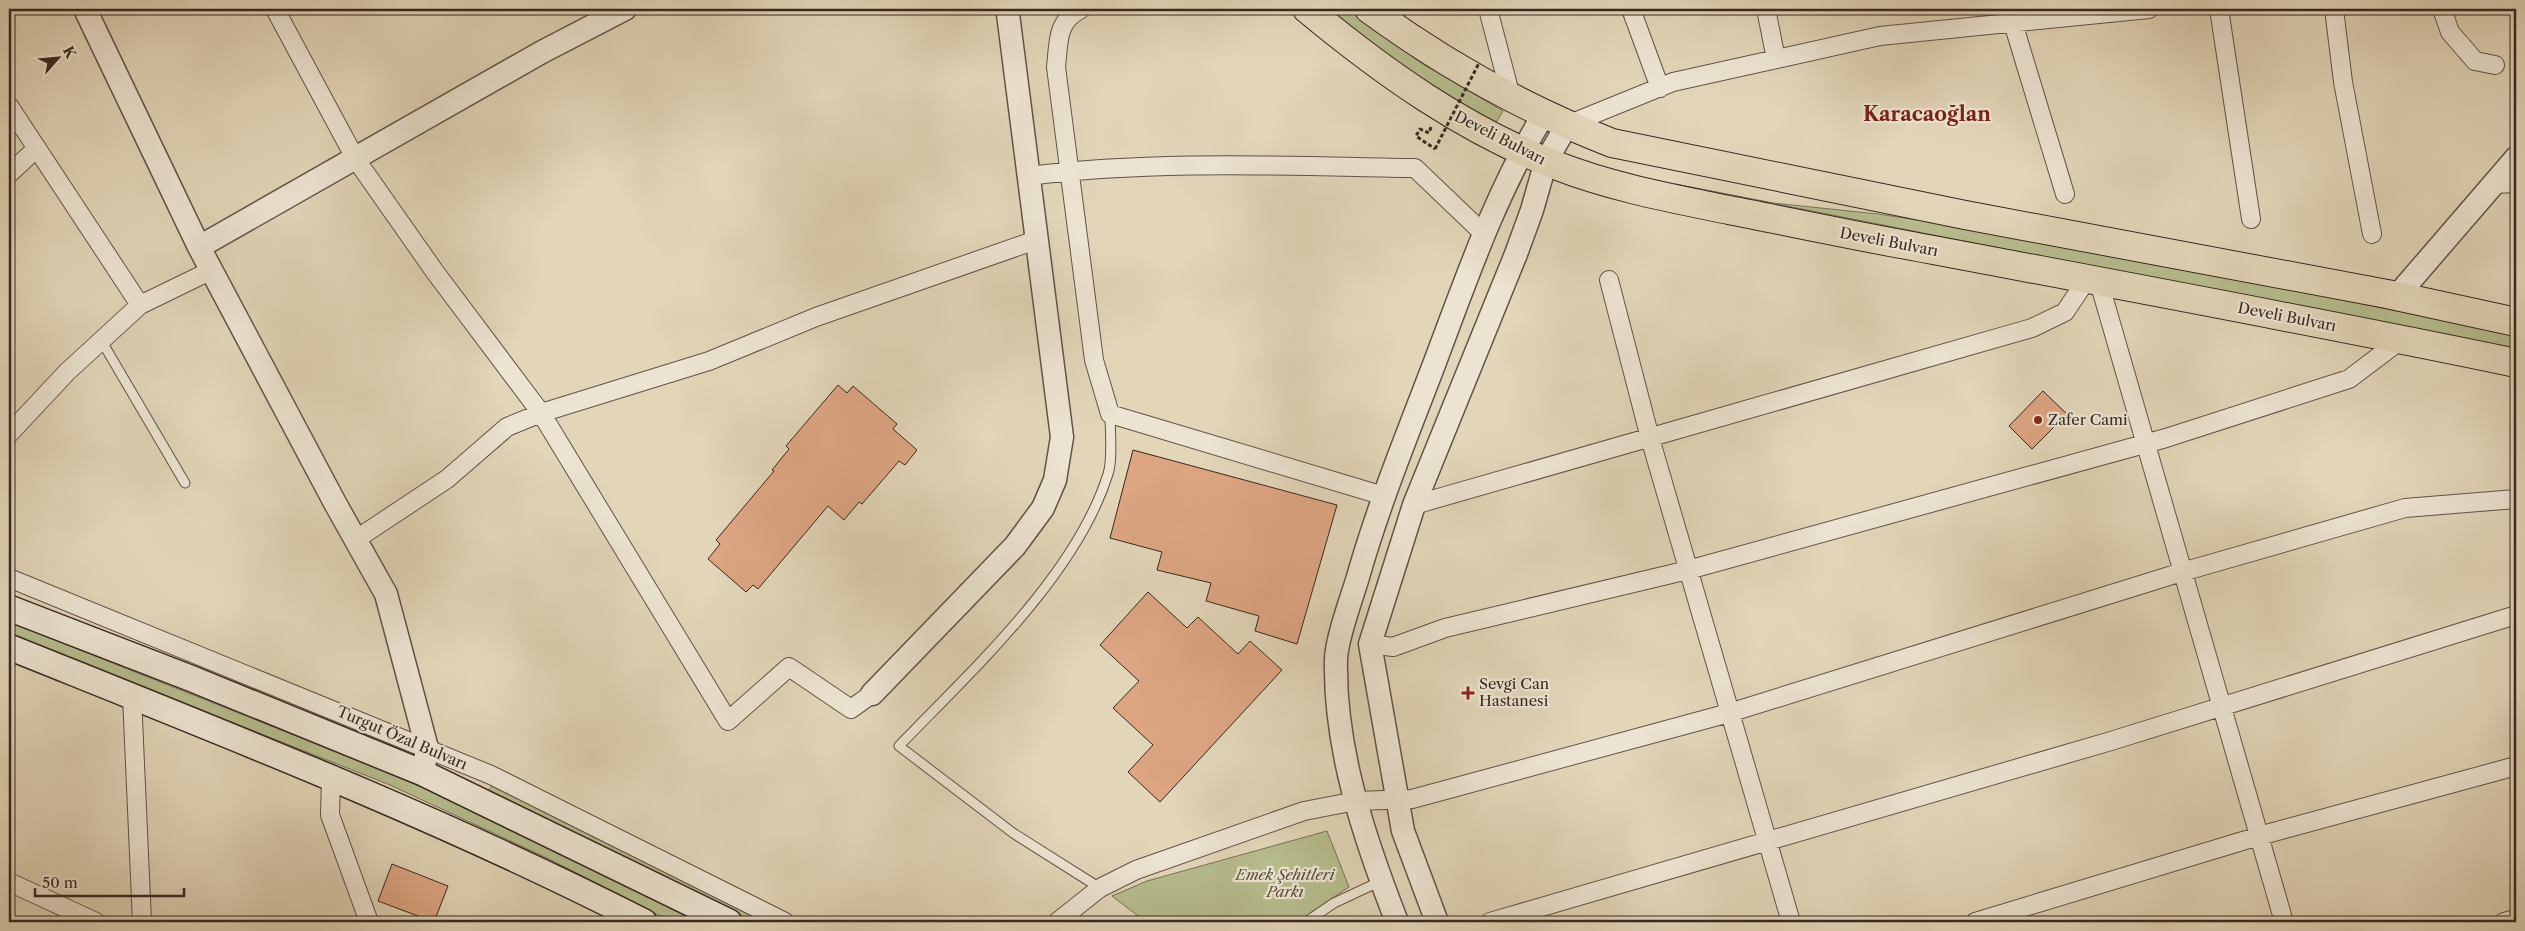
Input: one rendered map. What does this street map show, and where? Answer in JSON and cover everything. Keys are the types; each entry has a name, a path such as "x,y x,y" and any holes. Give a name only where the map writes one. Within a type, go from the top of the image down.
{"highway":[{"name":"Develi Bulvarı","path":"1307,9 1358,52 1400,82 1491,136 1546,161 1593,178 1654,195 2402,339 2516,363"},
{"path":"1369,9 1444,61 1556,120 1612,143 2397,296 2516,322"}],"main road":[{"name":"Turgut Özal Bulvarı","path":"9,608 190,678 423,774 729,922"},
{"path":"9,647 331,779 537,870 644,922"}],"street":[{"path":"85,9 199,248 386,594 427,748 423,774"},
{"path":"275,9 355,158 435,272 541,414 728,721 789,667 851,710 872,694 1015,546 1043,508 1055,480 1062,437 1008,11"},
{"path":"199,248 542,52 625,9"},
{"path":"1488,9 1512,97"},
{"path":"1631,9 1660,88"},
{"path":"1766,9 1776,59"},
{"path":"1397,922 1381,881 1356,801 1338,703 1336,657 1371,532 1384,496 1483,233 1522,150 1556,120 1660,88 1673,82 1880,36 2013,23 2033,15 2149,9"},
{"path":"2219,9 2251,219"},
{"path":"2334,9 2343,82 2372,234"},
{"path":"2442,9 2450,32 2475,61 2495,65"},
{"path":"1075,11 1061,27 1056,67 1094,360 1110,414 1384,496"},
{"path":"2013,23 2065,194"},
{"path":"9,106 140,305"},
{"path":"1437,922 1403,830 1399,798 1383,726 1370,644 1414,505 1516,254 1546,161 1556,120"},
{"path":"9,174 37,148"},
{"path":"2397,296 2505,183 2516,158"},
{"path":"1028,176 1068,171 1239,165 1414,168 1483,233"},
{"path":"356,540 448,478 507,427 541,414 710,361 816,318 1036,240"},
{"path":"9,434 67,372 140,305 212,270"},
{"path":"1609,280 1650,438 1728,713 1791,922"},
{"path":"1414,505 2032,328 2065,312 2093,280"},
{"path":"2093,280 2145,444 2284,922"},
{"path":"1370,644 1393,647 1445,628 1688,570 2145,444 2349,379 2402,339"},
{"path":"1057,922 1100,888 1136,870 1304,811 1356,801 1412,799 1728,713 2182,572 2405,508 2516,499"},
{"name":"Turgut Özal Bulvarı","path":"9,578 491,775 785,922"},
{"path":"1490,922 2111,741 2221,705 2516,615"},
{"path":"132,696 142,922"},
{"path":"1974,922 2259,836 2516,766"},
{"path":"331,779 330,815 369,922"},
{"path":"9,882 96,922"},
{"path":"2504,922 2516,919"}],"lane":[{"path":"101,340 185,483"},
{"path":"1100,888 1013,833 899,746 1005,636 1077,544 1109,473 1110,414"},
{"path":"1306,922 1334,903 1381,881"}],"path":[{"path":"1429,133 1420,129 1416,136 1436,149 1479,63"}],"green space":[{"path":"1327,9 1347,9 1421,63 1503,111 1492,129 1416,76"},
{"path":"1675,184 1773,203 1878,214 1950,225 2323,296 2516,335 2516,350"},
{"path":"9,622 400,777 701,922 672,922 547,858 390,785 9,634"},
{"path":"492,786 765,922 753,922 488,790"},
{"name":"Emek Şehitleri Parkı","path":"1327,831 1349,887 1310,913 1301,922 1146,922 1112,896 1147,881"}],"building":[{"path":"838,385 847,393 853,386 897,424 893,429 917,450 905,465 899,461 862,504 859,502 844,520 828,506 758,589 753,585 746,592 708,559 720,544 716,540 774,471 772,470 789,449 786,446"},
{"name":"Zafer Cami","path":"2043,391 2067,414 2032,449 2009,426"},
{"path":"1133,450 1337,505 1297,644 1255,631 1259,616 1206,601 1211,583 1157,570 1162,552 1110,538"},
{"path":"1148,592 1187,628 1198,617 1238,654 1250,641 1282,670 1160,802 1128,772 1153,745 1113,708 1139,681 1100,645"},
{"path":"392,864 448,886 434,922 378,901"}],"place":[{"name":"Zafer Cami","path":"2038,420"},
{"name":"Sevgi Can Hastanesi","path":"1468,693"}],"district":[{"name":"Karacaoğlan","path":"1927,114"}]}
